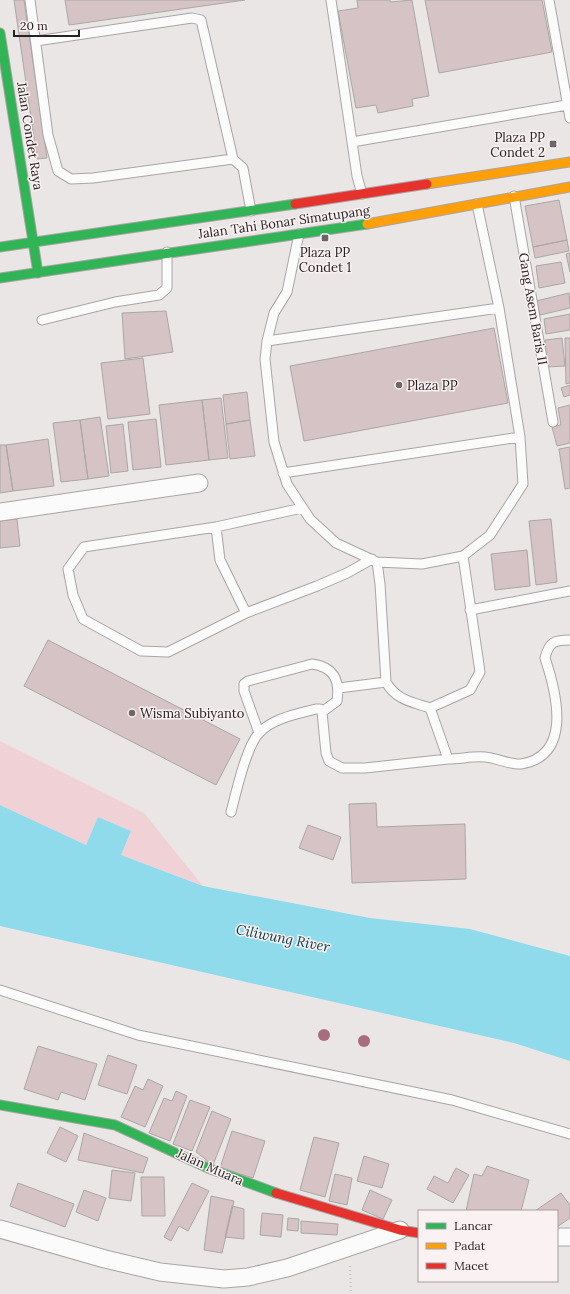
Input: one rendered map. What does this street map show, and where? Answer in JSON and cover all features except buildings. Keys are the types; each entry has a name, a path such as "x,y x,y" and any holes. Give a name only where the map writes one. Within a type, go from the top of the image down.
{"main road":[{"name":"Jalan Condet Raya","path":"0,33 38,273"},
{"name":"Jalan Tahi Bonar Simatupang","path":"0,247 251,211 362,198 474,180 570,162"},
{"name":"Jalan Tahi Bonar Simatupang","path":"0,278 300,233 477,201 570,187"},
{"name":"Jalan Muara","path":"0,1105 36,1110 115,1125 208,1168 259,1188 400,1230 418,1233"}],"street":[{"path":"0,512 199,483"},
{"path":"0,1229 105,1259 160,1272 211,1278 248,1277 268,1273 400,1230"},
{"path":"558,1237 570,1237"}],"lane":[{"path":"30,0 48,135 58,171 71,179 92,178 233,159"},
{"path":"331,0 352,142 362,198"},
{"path":"549,0 570,118"},
{"path":"36,41 192,18 201,20 233,159 243,168 251,211"},
{"path":"352,142 567,105"},
{"name":"Gang Asem Baris II","path":"514,196 553,422"},
{"path":"300,233 287,292 274,313 267,341 265,359 274,442 287,484 310,519 336,543 374,560 422,564 462,556 490,535 523,484 520,437 499,308 477,201"},
{"path":"42,320 115,302 159,295 167,288 167,252"},
{"path":"267,341 499,308"},
{"path":"283,473 520,437"},
{"path":"302,508 216,527 84,547 68,569 73,595 83,619 141,651 168,652 246,612 317,586 374,560"},
{"path":"216,527 220,560 246,612"},
{"path":"374,560 380,584 386,682 392,692 403,699 430,708 470,690 480,672 462,556"},
{"path":"470,610 570,591"},
{"path":"322,712 326,753 329,761 342,768 365,768 448,759 485,757 520,764 555,752 562,741 564,722 545,658 547,648 553,642 570,640"},
{"path":"259,733 244,691 244,684 248,681 312,664 323,665 329,669 339,688 337,700 322,712"},
{"path":"339,688 386,682"},
{"path":"430,708 448,759"},
{"path":"231,812 241,773 259,733 292,715 316,709 320,709 322,712"},
{"path":"0,990 138,1035 452,1100 570,1134"}],"path":[{"path":"350,1246 351,1294"}],"shaded area":[{"path":"0,741 144,813 203,886 121,855 131,831 98,817 86,845 0,805"}],"water":[{"name":"Ciliwung River","path":"0,805 86,845 98,817 131,831 121,855 203,886 370,918 470,929 570,956 570,1061 514,1043 0,926"}],"traffic: fast":[{"path":"0,33 38,273"},
{"path":"0,247 295,204"},
{"path":"0,278 367,224"},
{"path":"0,1105 115,1125 208,1168 276,1193"}],"traffic: slow":[{"path":"427,184 570,162"},
{"path":"367,224 570,187"}],"traffic: jam":[{"path":"295,204 427,184"},
{"path":"276,1193 400,1230 418,1233"}],"place":[{"name":"Plaza PP Condet 2","path":"553,144"},
{"name":"Plaza PP Condet 1","path":"325,238"},
{"name":"Plaza PP","path":"399,385"},
{"name":"Wisma Subiyanto","path":"132,713"}]}
